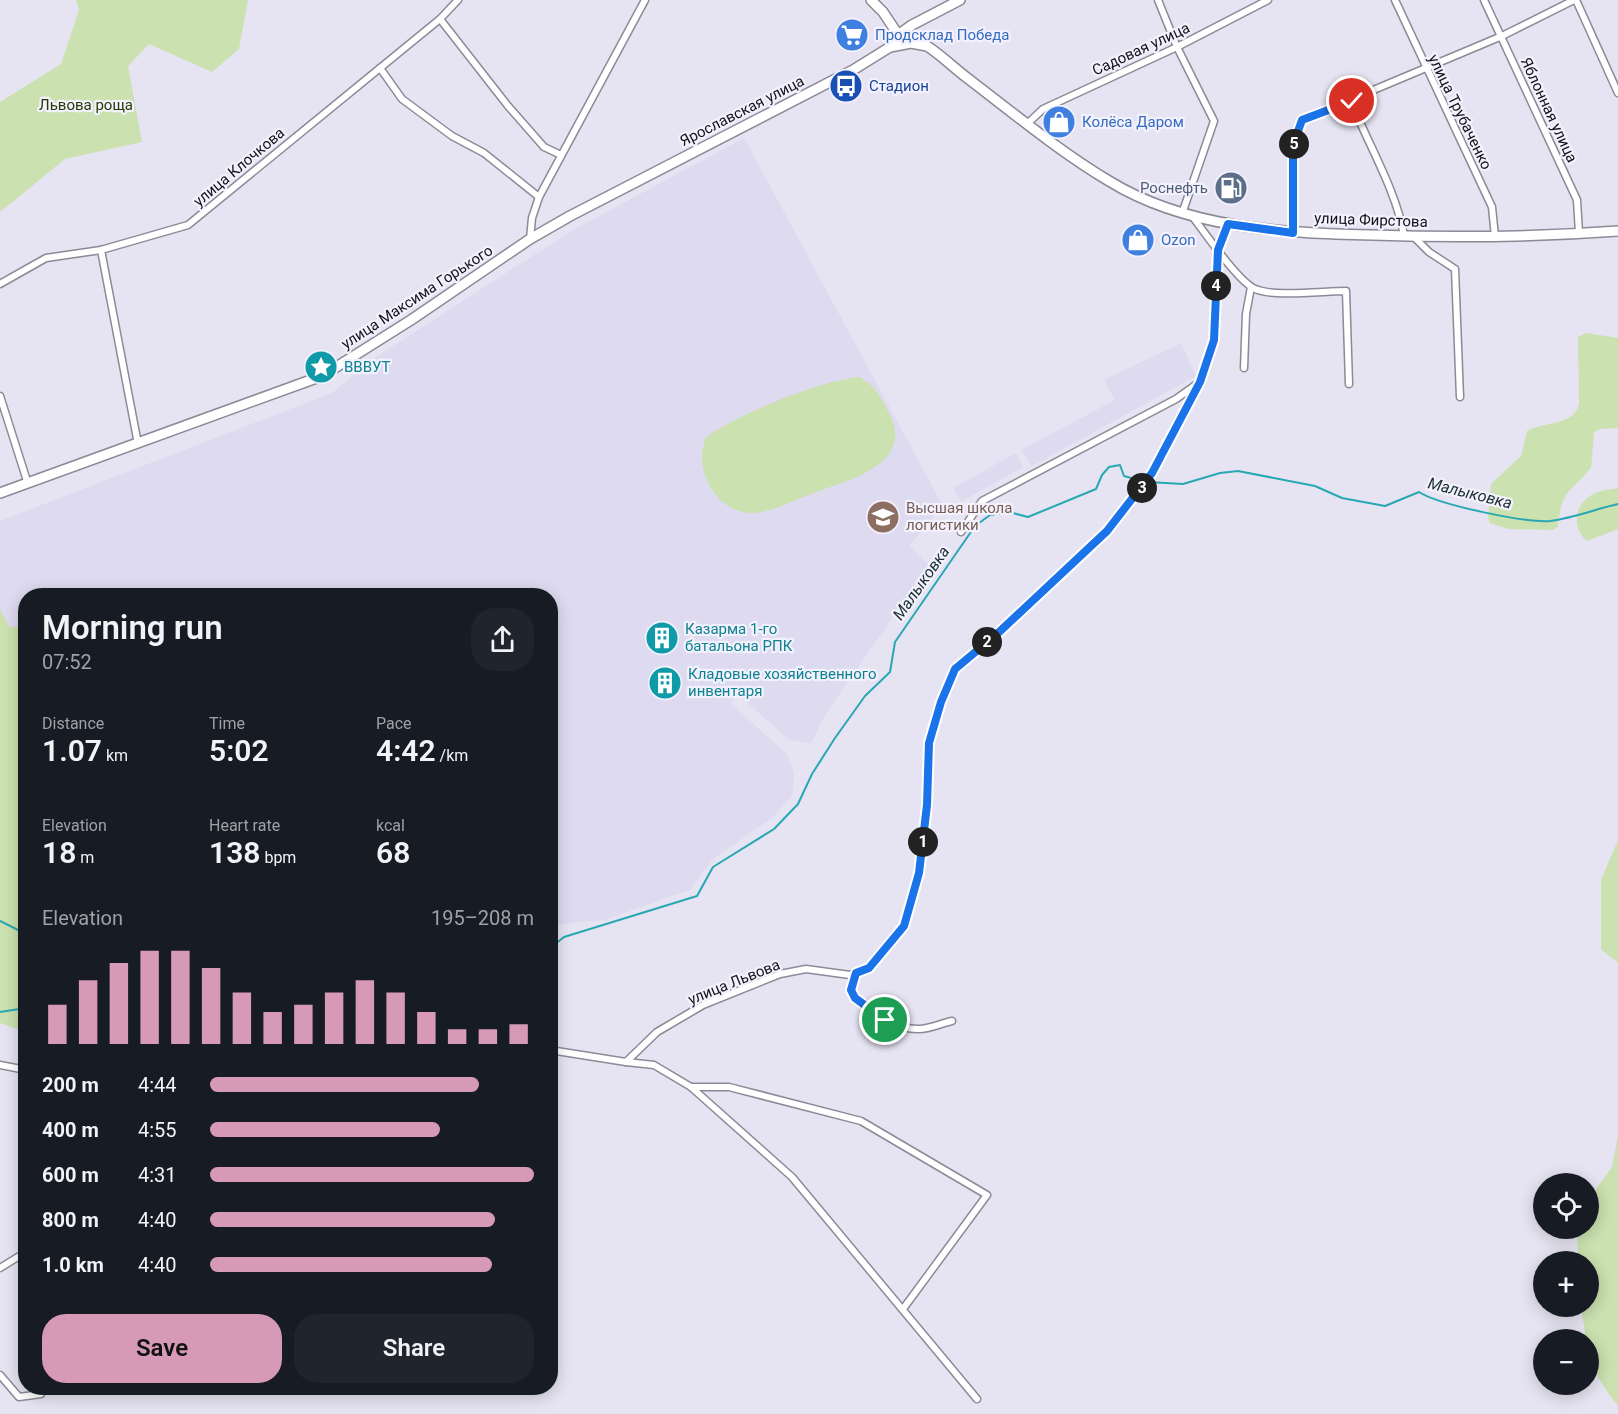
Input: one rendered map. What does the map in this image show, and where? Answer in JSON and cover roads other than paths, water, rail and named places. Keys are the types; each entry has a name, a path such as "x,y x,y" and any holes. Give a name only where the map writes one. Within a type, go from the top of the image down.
{"main road":[{"path":"871,0 901,39"},
{"name":"Ярославская улица","path":"531,239 843,75 960,0"},
{"name":"улица Фирстова","path":"901,39 920,44 935,52 1027,124 1110,182 1156,205 1228,224 1293,233 1495,237 1618,231"},
{"name":"улица Максима Горького","path":"0,493 322,376 411,320 531,239"}],"street":[{"name":"улица Клочкова","path":"0,284 46,258 101,250 188,225 440,19 458,0"},
{"path":"1158,0 1177,47 1214,121 1186,212 1251,287 1265,292 1346,291 1349,384"},
{"name":"Садовая улица","path":"1027,124 1043,109 1177,47 1268,0"},
{"name":"улица Трубаченко","path":"1395,0 1424,67 1492,207 1495,237"},
{"name":"Яблонная улица","path":"1484,0 1577,200 1579,233"},
{"path":"1293,233 1293,145 1302,120 1352,101 1424,67 1502,36 1575,0 1618,93"},
{"path":"531,239 531,218 539,197 642,1"},
{"path":"440,19 508,106 544,147 561,155"},
{"path":"380,68 402,99 452,136 484,153 539,197"},
{"path":"1352,101 1368,143 1400,213 1404,236"},
{"path":"952,1021 919,1030 885,1020 855,998 851,990 856,973 869,968 904,926 919,873 927,805 929,743 941,702 955,669 997,634 1107,531 1152,473 1200,382 1214,340 1218,250 1228,224"},
{"path":"1414,237 1429,252 1455,269 1460,397"},
{"path":"101,250 138,444"},
{"path":"1244,368 1245,314 1251,287"},
{"path":"961,532 982,501 1176,399 1200,382"},
{"path":"0,396 28,484"},
{"name":"улица Львова","path":"626,1062 657,1032 703,1005 780,974 806,969 850,975 856,973"},
{"path":"558,1051 654,1065 691,1087 792,1177 977,1399"},
{"path":"0,1065 18,1068"},
{"path":"691,1087 729,1088 861,1120 987,1195 903,1309"},
{"path":"0,1268 18,1257"},
{"path":"0,1375 19,1397 34,1395"}],"waterway":[{"name":"Малыковка","path":"558,942 564,937 697,896 713,867 774,829 798,804 812,774 865,696 890,672 895,642 975,526 990,515 1009,512 1028,517 1096,489 1102,475 1109,467 1120,465 1124,476 1142,481"},
{"name":"Малыковка","path":"1148,482 1183,484 1220,473 1238,471 1315,486 1342,498 1385,506 1419,492 1463,507 1538,521 1559,520 1618,504"},
{"path":"0,921 18,930"},
{"name":"Малыковка","path":"0,1012 18,1009"}],"place":[{"name":"Продсклад Победа","path":"852,35"},
{"name":"Стадион","path":"846,86"},
{"name":"Колёса Даром","path":"1059,122"},
{"name":"Роснефть","path":"1231,188"},
{"name":"Ozon","path":"1138,240"},
{"name":"ВВВУТ","path":"321,367"},
{"name":"Высшая школа логистики","path":"883,517"},
{"name":"Казарма 1-го батальона РПК","path":"662,638"},
{"name":"Кладовые хозяйственного инвентаря","path":"665,683"}],"park label":[{"name":"Львова роща","path":"86,105"}]}
